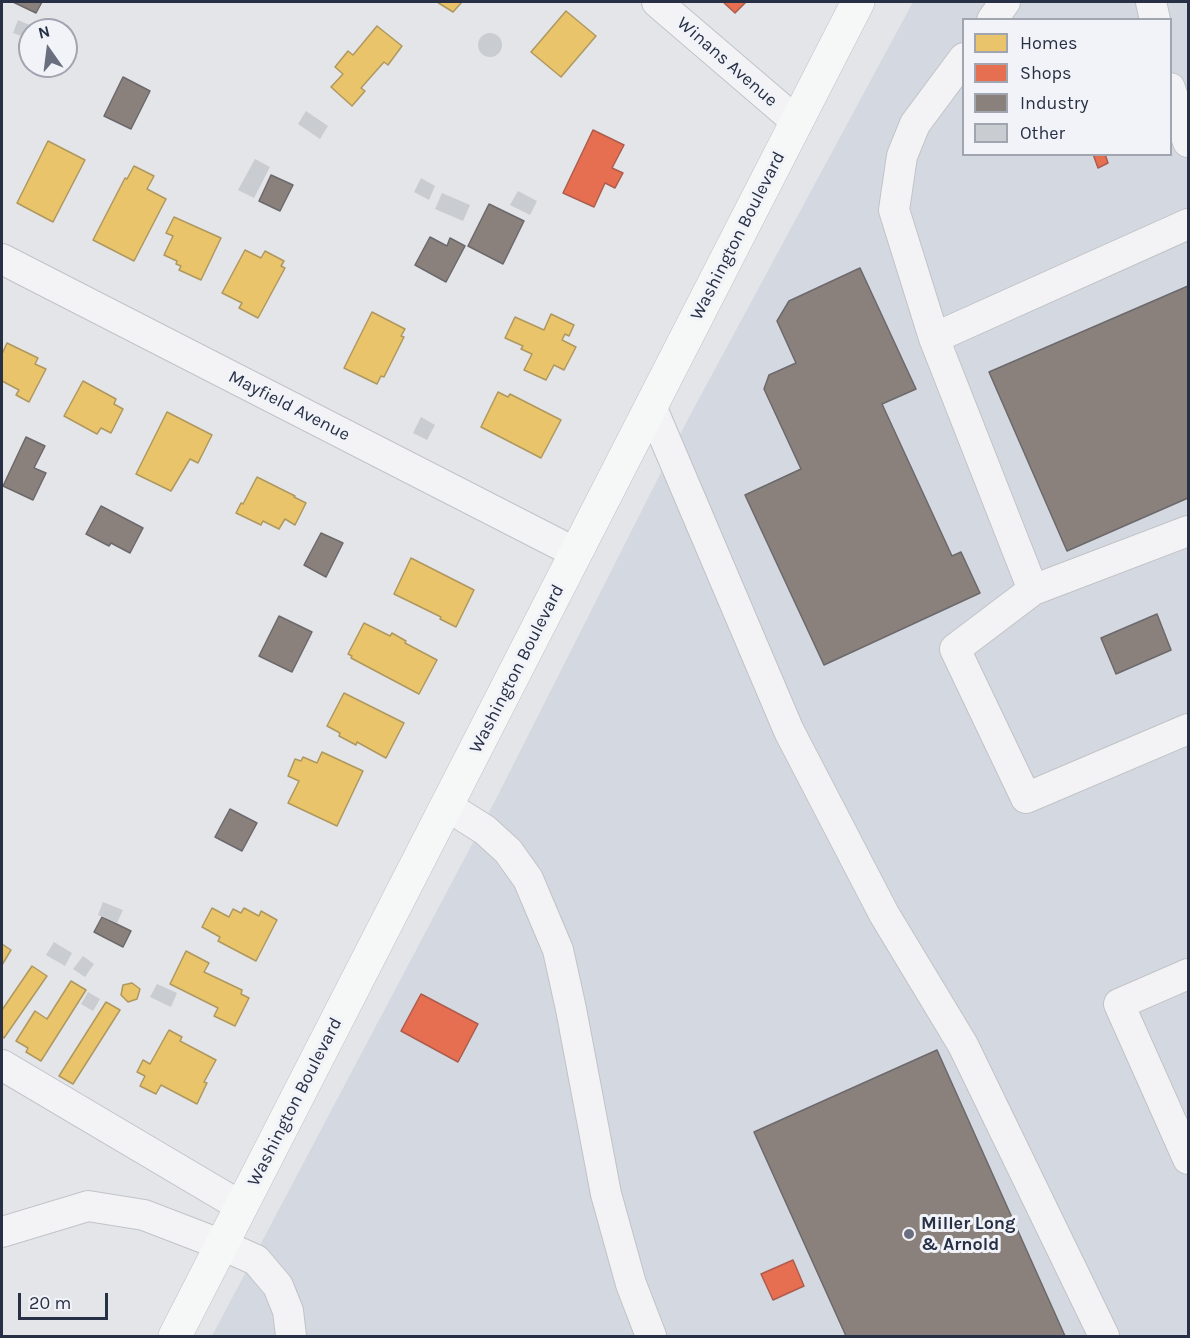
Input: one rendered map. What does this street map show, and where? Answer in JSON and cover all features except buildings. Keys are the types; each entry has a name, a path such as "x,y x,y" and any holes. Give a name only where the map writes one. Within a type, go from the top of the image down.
{"main road":[{"name":"Washington Boulevard","path":"175,1336 858,2"}],"street":[{"name":"Winans Avenue","path":"657,2 797,122"},
{"path":"993,18 1005,2"},
{"path":"1151,2 1155,18"},
{"path":"962,59 915,124 902,156 894,210 934,338 1033,590"},
{"path":"1172,94 1188,142"},
{"path":"934,338 1188,224"},
{"name":"Mayfield Avenue","path":"2,259 576,553"},
{"path":"651,406 789,730 884,915 963,1045 1104,1336"},
{"path":"1188,531 1033,590 955,649 1026,798 1188,729"},
{"path":"447,806 485,830 508,851 528,879 558,950 606,1194 631,1284 651,1336"},
{"path":"1188,974 1119,1004 1180,1115 1188,1159"},
{"path":"2,1065 242,1206"},
{"path":"2,1232 88,1206 144,1215 256,1260 278,1286 288,1311 291,1336"}],"shaded area":[{"path":"913,2 1188,2 1188,1336 212,1336 497,797 688,419"}],"place":[{"name":"Miller Long & Arnold","path":"909,1234"}]}
